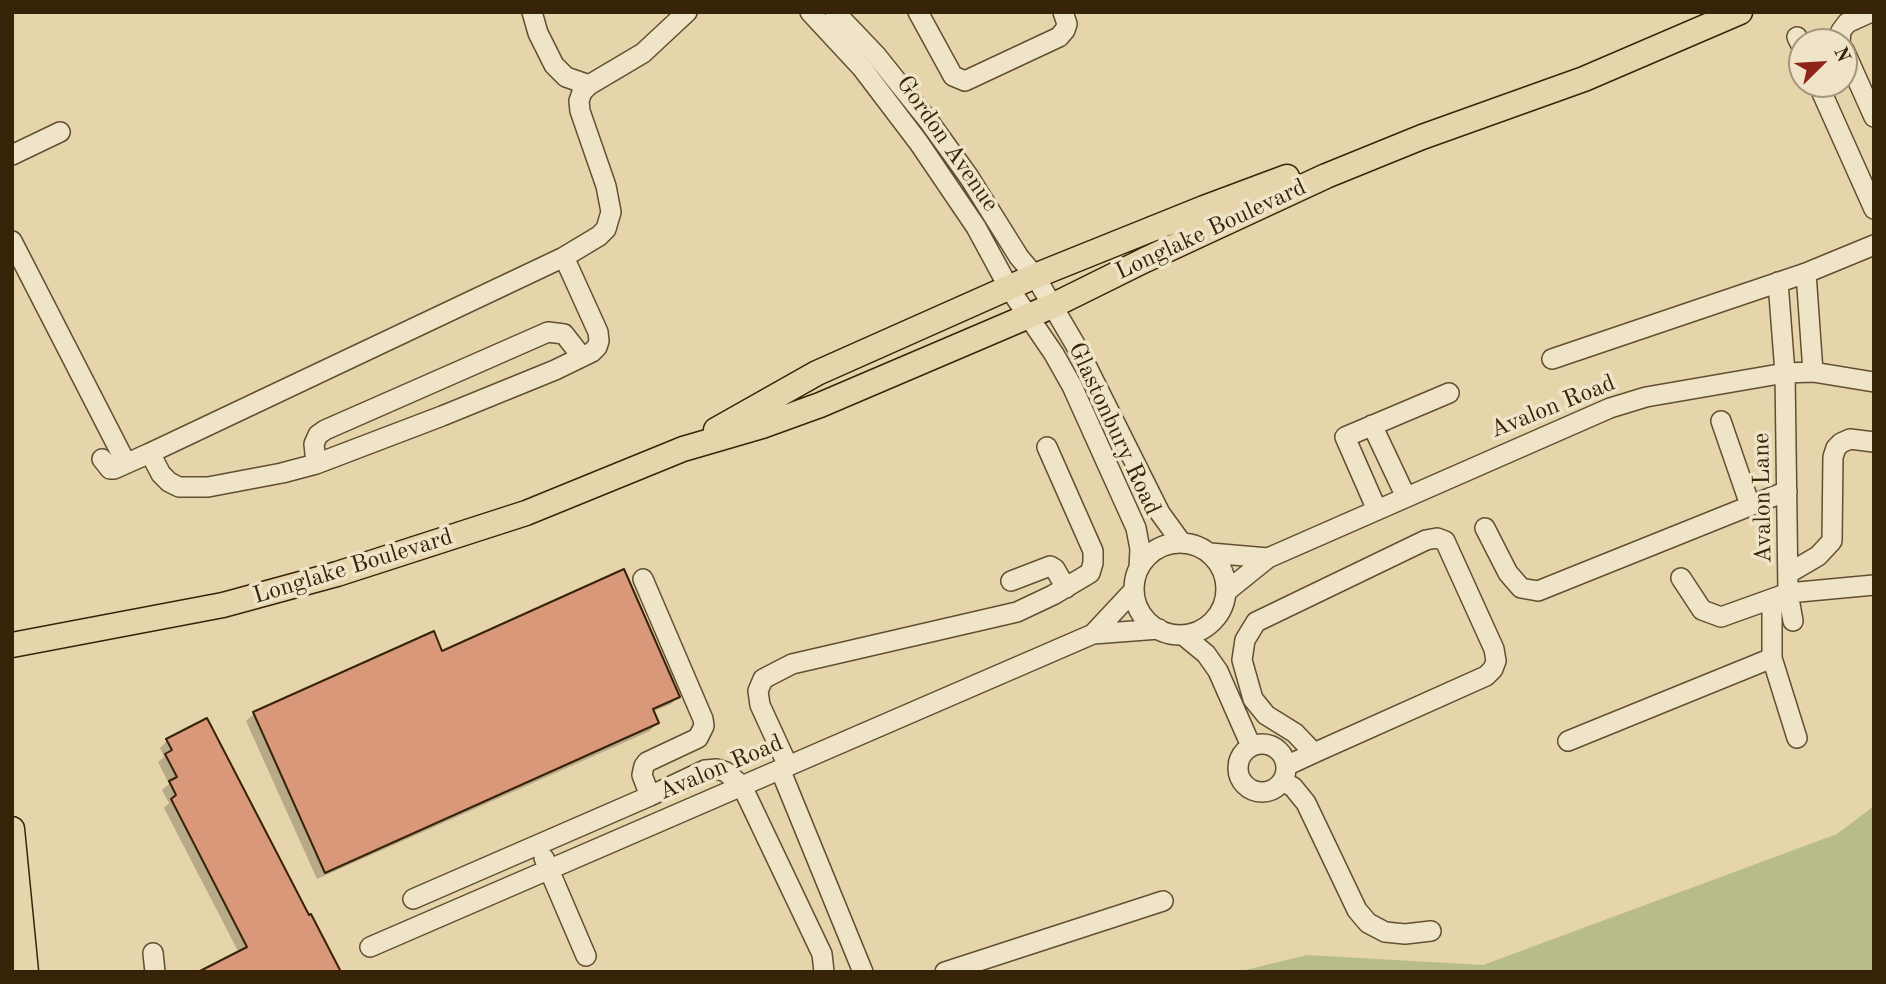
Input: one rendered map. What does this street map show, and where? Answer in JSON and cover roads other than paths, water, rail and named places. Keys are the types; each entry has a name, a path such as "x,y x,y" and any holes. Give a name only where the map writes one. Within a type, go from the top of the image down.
{"main road":[{"name":"Longlake Boulevard","path":"683,449 817,373 1035,276 1203,208 1580,72 1719,12"},
{"name":"Longlake Boulevard","path":"12,645 223,605 337,575 526,513 683,449 820,405 1052,306 1326,176 1422,137 1584,79 1740,12"},
{"path":"12,830 26,972"}],"street":[{"path":"532,12 538,33 554,65 566,76 589,85"},
{"path":"102,459 110,469 150,453 564,257 599,236 606,229 611,212 606,186 580,111 582,92 589,85 643,53 687,12"},
{"name":"Gordon Avenue","path":"810,12 862,68 912,133 976,227 1009,288 1029,316"},
{"name":"Gordon Avenue","path":"835,12 876,55 929,120 969,177 1019,257 1035,276 1052,306"},
{"path":"918,12 953,76 965,81 1059,37 1067,24 1063,12"},
{"path":"1843,28 1847,23 1871,12"},
{"path":"1858,81 1874,117"},
{"path":"1824,98 1874,209"},
{"path":"12,155 60,132"},
{"path":"12,240 126,463"},
{"path":"1552,359 1778,282 1874,246"},
{"path":"150,453 161,474 179,487 208,487 316,464 442,416 582,357 597,347 598,332 564,257"},
{"path":"1806,272 1813,372"},
{"name":"Avalon Lane","path":"1778,282 1785,373 1787,491 1783,589 1793,621"},
{"name":"Glastonbury Road","path":"1052,306 1109,409 1160,513 1181,542"},
{"name":"Glastonbury Road","path":"1029,316 1072,386 1136,528 1140,549 1139,568"},
{"path":"316,464 314,444 318,435 325,430 548,332 564,334 582,357"},
{"name":"Avalon Road","path":"1268,558 1610,408 1646,397 1785,373 1813,372 1874,382"},
{"path":"1377,510 1345,436 1449,393"},
{"path":"1721,421 1750,505"},
{"path":"1372,425 1406,497"},
{"path":"1681,578 1702,610 1721,617 1783,589 1832,541 1833,457 1836,448 1850,439 1874,442"},
{"path":"863,972 784,767 758,691 763,679 792,664 1017,612 1090,573 1093,551 1047,447"},
{"path":"1485,528 1508,573 1521,588 1538,591 1787,491"},
{"path":"1314,753 1295,733 1266,715 1253,699 1242,660 1245,640 1256,622 1426,540 1437,538 1445,541 1494,649 1496,661 1493,669 1486,676 1314,753 1284,773 1270,791 1262,792 1247,787 1238,773 1240,757 1251,746 1258,743 1274,746 1284,758 1284,773 1306,803 1357,909 1367,923 1385,932 1431,931"},
{"path":"1181,542 1197,545 1210,553 1225,577 1227,591 1224,605 1208,626 1196,632 1183,635 1159,629 1141,612 1135,590 1139,568 1157,549 1181,542"},
{"path":"1210,553 1268,558"},
{"path":"1227,591 1268,558"},
{"path":"1011,581 1050,566 1055,569 1066,588"},
{"path":"642,579 704,726 698,737 647,762 642,775 650,796"},
{"path":"1783,589 1874,585"},
{"path":"1783,589 1772,658 1797,738"},
{"name":"Avalon Road","path":"1093,634 1135,590"},
{"path":"1217,617 1213,650 1218,671 1251,746"},
{"name":"Avalon Road","path":"370,947 1093,634 1159,629"},
{"path":"1183,635 1206,654 1218,671"},
{"path":"1568,741 1772,658"},
{"path":"412,899 705,770 717,769 726,772 742,786 822,954 824,972"},
{"path":"538,844 586,956"},
{"path":"945,972 1163,901"}]}
